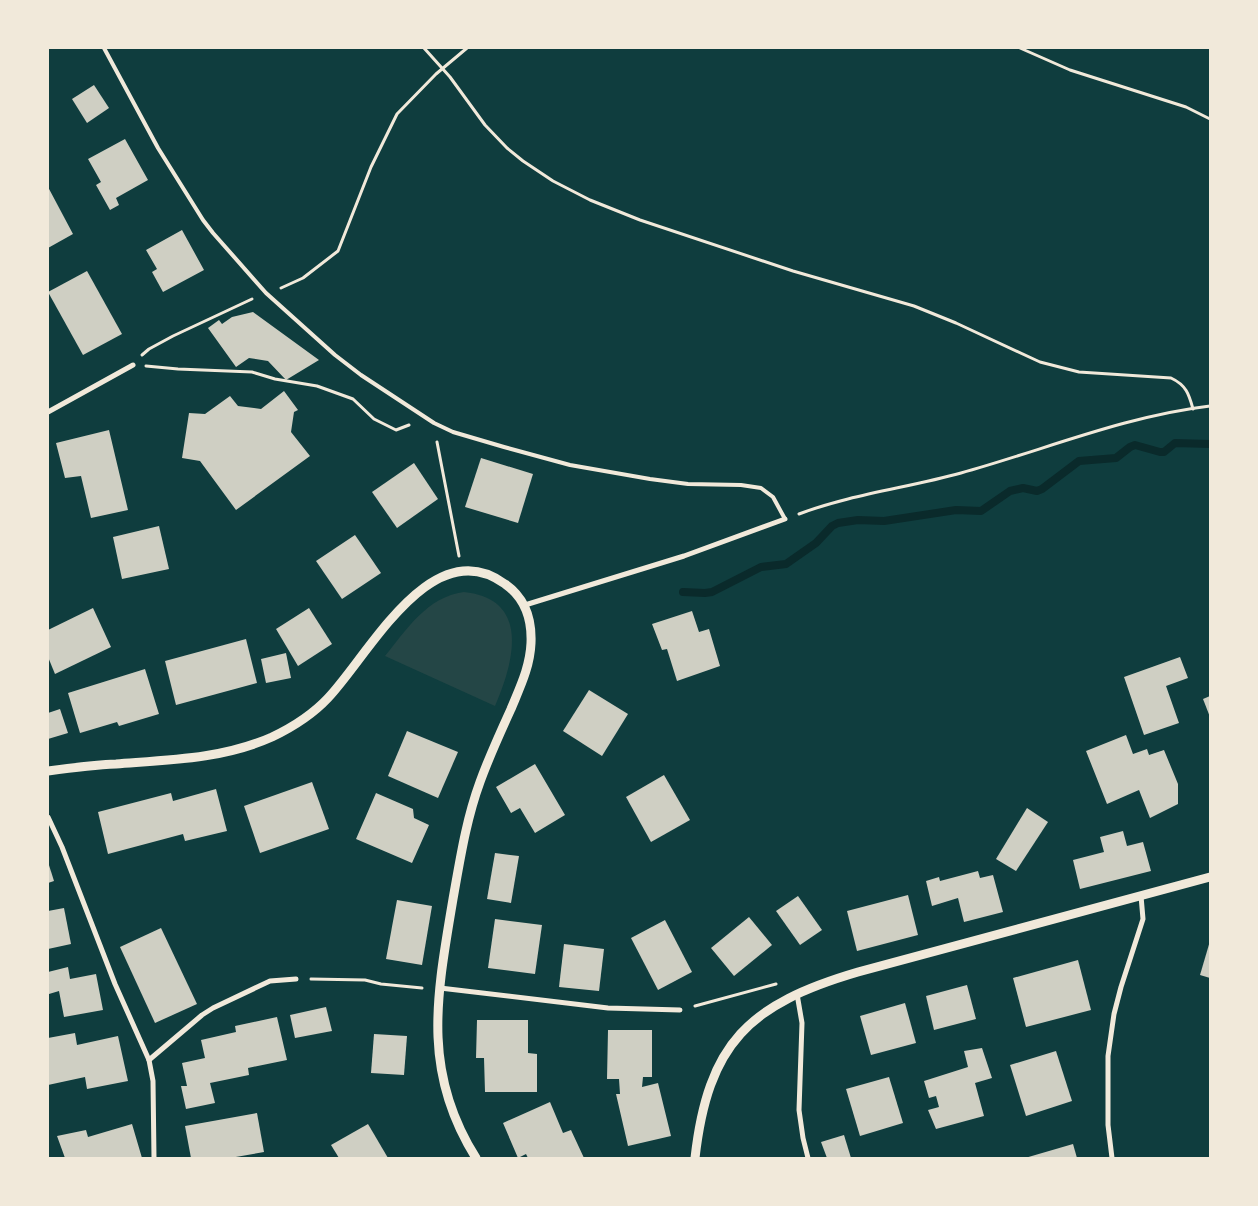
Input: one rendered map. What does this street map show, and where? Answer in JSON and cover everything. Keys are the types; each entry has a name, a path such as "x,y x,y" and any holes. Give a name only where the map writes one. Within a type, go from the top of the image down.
{"street":[{"path":"48,412 133,365"},
{"path":"525,604 684,556 785,519"},
{"path":"48,771 198,758 256,743 284,731 328,698 395,614 416,592 438,579 461,572 479,572 495,577 517,594 525,604 529,619 531,637 527,668 483,774 470,811 446,941 440,988 438,1038 442,1079 455,1121 476,1158"},
{"path":"48,817 62,847 112,976 149,1060 154,1081 154,1158"},
{"path":"695,1158 705,1100 713,1077 723,1057 754,1020 774,1005 797,993 833,979 1210,877"},
{"path":"1112,1158 1108,1125 1108,1056 1114,1014 1143,919 1141,896"},
{"path":"149,1060 212,1008 270,981 296,979"},
{"path":"440,988 608,1008 680,1010"},
{"path":"797,993 802,1023 798,1087 799,1110 808,1158"}],"lane":[{"path":"104,48 158,148 203,220 266,293 348,366 434,423 453,432 570,465 671,482 761,488 773,497 785,519"}],"path":[{"path":"424,48 442,68 485,125 507,148 545,176 590,200 640,220 793,271 914,306 956,323 1040,362 1079,372 1171,378 1183,384 1193,409"},
{"path":"133,365 149,349 173,336 303,278 338,251 371,167 397,114 442,68 467,48"},
{"path":"1020,48 1070,70 1186,107 1210,120"},
{"path":"133,365 252,372 275,379 317,386 353,399 374,419 396,430 412,423 420,414"},
{"path":"785,519 839,500 954,475 1089,433 1210,406"},
{"path":"434,423 461,572"},
{"path":"296,979 359,979 381,984 440,988"},
{"path":"680,1010 777,983 797,993"}],"shaded area":[{"path":"464,592 485,597 500,607 508,620 512,635 511,652 508,671 495,706 385,656 410,625 429,607 439,600"}],"building":[{"path":"94,85 109,108 87,123 72,99"},
{"path":"125,139 148,180 116,198 119,205 110,210 96,185 101,182 88,159"},
{"path":"48,187 73,234 48,248"},
{"path":"182,230 204,270 163,292 152,272 157,269 146,250"},
{"path":"87,271 122,334 83,355 48,292"},
{"path":"253,312 319,360 286,380 268,361 249,358 236,367 208,328 219,320 222,324 232,317"},
{"path":"284,391 298,410 294,412 291,432 310,456 236,510 200,461 182,458 189,413 205,414 230,396 238,406 261,409"},
{"path":"109,430 128,510 91,518 81,476 65,478 56,443"},
{"path":"481,458 533,474 518,523 465,507"},
{"path":"414,463 438,499 397,528 372,492"},
{"path":"159,526 169,569 122,579 113,537"},
{"path":"355,535 381,573 342,599 316,561"},
{"path":"93,608 111,647 55,674 48,657 48,630"},
{"path":"309,608 332,644 298,666 276,629"},
{"path":"692,611 699,632 709,629 720,666 677,681 667,649 662,650 652,624"},
{"path":"246,639 257,683 176,705 165,661"},
{"path":"286,653 291,678 266,683 261,659"},
{"path":"1180,657 1188,678 1166,686 1179,723 1144,735 1124,677"},
{"path":"145,669 159,714 119,726 117,722 80,733 68,693"},
{"path":"589,690 628,714 602,756 563,731"},
{"path":"1210,696 1210,717 1203,699"},
{"path":"60,709 68,733 48,739 48,713"},
{"path":"407,731 458,752 438,798 388,776"},
{"path":"1126,735 1133,754 1147,749 1149,755 1164,750 1178,784 1178,804 1150,818 1139,790 1107,804 1086,751"},
{"path":"535,764 565,815 535,833 520,808 511,813 496,787"},
{"path":"664,775 690,820 651,842 626,797"},
{"path":"312,782 329,829 260,853 244,806"},
{"path":"216,789 227,831 185,841 183,834 108,854 98,812 171,793 173,801"},
{"path":"376,793 413,809 414,818 429,825 412,863 356,839"},
{"path":"1027,808 1048,822 1016,871 996,859"},
{"path":"1123,831 1127,846 1143,842 1151,871 1080,889 1073,860 1104,852 1100,837"},
{"path":"495,853 519,856 511,903 487,899"},
{"path":"48,862 54,881 48,883"},
{"path":"978,871 980,878 993,875 1003,912 964,922 958,898 932,906 926,881 939,877 940,881"},
{"path":"908,895 918,935 857,951 847,911"},
{"path":"798,896 822,930 800,945 776,911"},
{"path":"397,900 432,906 422,965 386,959"},
{"path":"64,908 71,944 48,949 48,911"},
{"path":"749,917 772,945 734,976 711,948"},
{"path":"495,919 542,925 535,974 488,968"},
{"path":"665,920 692,972 658,990 631,938"},
{"path":"161,928 197,1004 155,1023 120,947"},
{"path":"1210,941 1210,978 1200,975"},
{"path":"564,944 604,949 599,991 559,987"},
{"path":"1078,960 1091,1010 1026,1027 1013,978"},
{"path":"68,967 70,979 96,974 103,1010 64,1017 59,991 49,994 48,972"},
{"path":"967,985 976,1019 934,1030 926,996"},
{"path":"905,1003 916,1043 871,1055 860,1016"},
{"path":"326,1007 332,1031 295,1038 290,1015"},
{"path":"277,1017 287,1060 248,1068 249,1075 210,1083 215,1103 186,1109 181,1086 187,1086 182,1063 205,1058 201,1040 236,1032 235,1026"},
{"path":"477,1020 528,1020 528,1053 537,1054 537,1092 485,1092 484,1058 476,1058"},
{"path":"608,1030 652,1030 652,1077 643,1077 642,1087 658,1083 671,1136 628,1146 616,1094 620,1094 619,1079 607,1079"},
{"path":"75,1033 77,1045 118,1036 128,1081 87,1089 85,1077 48,1085 48,1038"},
{"path":"374,1034 407,1036 404,1075 371,1073"},
{"path":"982,1048 992,1078 975,1083 984,1116 936,1129 928,1110 939,1107 936,1096 929,1098 924,1081 968,1067 964,1051"},
{"path":"1056,1051 1072,1101 1026,1116 1010,1065"},
{"path":"889,1077 903,1123 860,1136 846,1089"},
{"path":"550,1102 563,1133 571,1130 584,1158 528,1158 526,1154 518,1158 503,1123"},
{"path":"257,1113 264,1152 230,1158 191,1158 185,1126"},
{"path":"132,1124 142,1158 65,1158 57,1136 86,1130 88,1137"},
{"path":"368,1124 388,1158 339,1158 331,1145"},
{"path":"844,1135 851,1158 827,1158 821,1142"},
{"path":"1073,1144 1077,1158 1025,1158"}],"waterway":[{"path":"683,592 712,592 761,567 786,564 816,543 832,526 838,523 858,520 884,521 956,510 981,511 1010,491 1023,488 1037,491 1042,489 1079,461 1116,458 1135,445 1164,452 1175,443 1210,444"}]}
